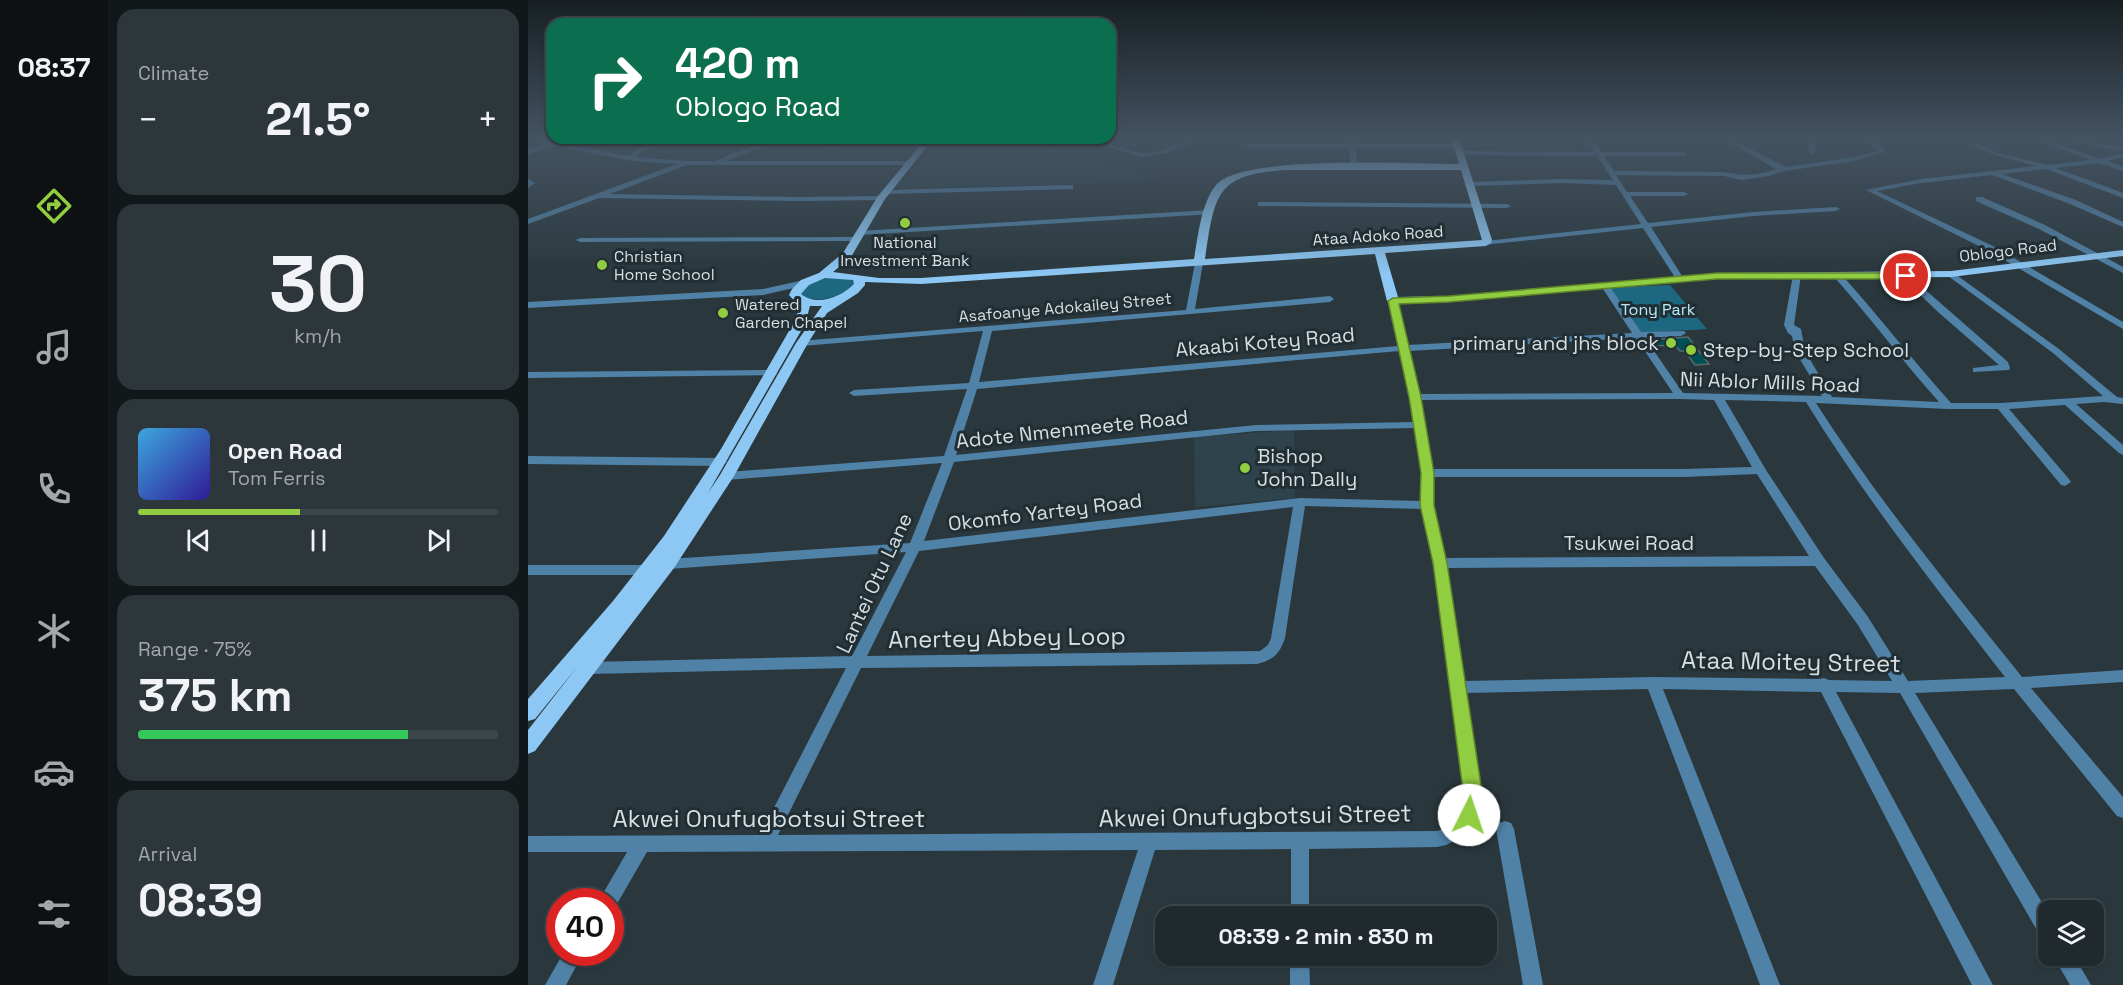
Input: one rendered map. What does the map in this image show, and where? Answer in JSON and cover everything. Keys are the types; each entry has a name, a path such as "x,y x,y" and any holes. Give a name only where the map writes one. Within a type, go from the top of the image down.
{"main road":[{"path":"528,713 647,570 724,469 801,318 805,308 796,291 804,283 819,277 847,255 892,184"},
{"path":"1199,263 1210,212 1222,184"},
{"path":"1468,184 1487,240 1486,243"},
{"name":"Ataa Adoko Road","path":"819,277 835,274 880,281 921,281 1486,243"},
{"name":"Akwei Onufugbotsui Street","path":"1379,251 1393,301"},
{"name":"Oblogo Road","path":"1393,301 1449,299 1680,279 1797,275 1951,274 2123,253"},
{"path":"528,745 668,564 724,469 823,311 860,285 856,276 849,269 847,255"},
{"name":"Ataa Adoko Road","path":"800,299 821,302 921,281"}],"street":[{"path":"528,222 631,184"},
{"path":"1619,184 1680,279"},
{"path":"1896,184 1870,190 1901,203 2022,265 2122,325"},
{"path":"2024,184 2073,202 2123,225"},
{"path":"2092,184 2123,196"},
{"path":"598,196 800,199 1070,187"},
{"path":"1625,194 1684,194"},
{"path":"1979,199 2042,227 2123,270"},
{"path":"1262,204 1507,206"},
{"name":"Ataa Adoko Road","path":"1486,243 1753,214 1836,208"},
{"path":"580,240 858,236 1210,212"},
{"path":"1190,312 1199,263"},
{"path":"1951,274 2056,351 2118,401"},
{"path":"1797,275 1789,325 1791,331 1796,332 1806,363 1829,400"},
{"path":"1838,276 1872,314 1905,358 1948,406"},
{"path":"1906,276 1941,310 2004,364 2005,368 1977,370"},
{"path":"528,305 763,292 804,283"},
{"path":"1605,286 1636,335 1680,396"},
{"path":"763,292 800,299"},
{"name":"Asafoanye Adokailey Street","path":"802,343 1330,299"},
{"name":"Akwei Onufugbotsui Street","path":"528,844 1300,841 1437,839 1453,835 1461,829 1469,815 1473,798 1440,563 1427,505 1427,473 1420,425 1393,301"},
{"name":"Lantei Otu Lane","path":"765,843 915,547 950,459 988,329"},
{"name":"Akaabi Kotey Road","path":"854,393 973,386 1405,348 1681,333"},
{"path":"528,375 772,373"},
{"name":"Nii Ablor Mills Road","path":"1415,397 1680,396 1809,399 1948,406 2118,401"},
{"path":"1718,397 1760,470 1819,561 1863,621 1904,687 2038,913"},
{"path":"1809,399 1847,458 2018,683 2123,810"},
{"path":"2069,403 2123,451"},
{"path":"2001,406 2065,482"},
{"name":"Adote Nmenmeete Road","path":"528,460 724,469 950,459 1256,428 1420,425"},
{"path":"1427,473 1684,473 1760,470"},
{"name":"Okomfo Yartey Road","path":"668,564 915,547 1300,502 1427,505"},
{"name":"Anertey Abbey Loop","path":"589,668 858,662 1257,658 1269,655 1278,638 1300,502"},
{"name":"Tsukwei Road","path":"1440,563 1819,561"},
{"path":"528,570 647,570"},
{"name":"Ataa Moitey Street","path":"1457,687 1653,682 1904,687 2123,676"},
{"path":"1653,682 1770,985"},
{"path":"1824,684 1983,985"},
{"path":"1505,829 1533,985"},
{"path":"1300,841 1300,906"},
{"path":"1103,985 1149,842"},
{"path":"616,888 643,843"},
{"path":"555,985 567,966"},
{"path":"1300,966 1300,985"},
{"path":"2069,966 2081,985"}],"shaded area":[{"path":"898,184 1074,184 894,188"},
{"name":"Bishop John Dally","path":"1294,430 1295,498 1195,507 1194,437"}],"green space":[{"path":"830,277 852,279 855,285 829,298 800,297 800,289 812,281"},
{"name":"Tony Park","path":"1670,285 1707,329 1640,333 1608,288"}],"building":[{"name":"primary and jhs block","path":"1688,337 1709,364 1695,365 1685,351 1680,351 1675,345 1653,346 1649,340"}],"place":[{"name":"National Investment Bank","path":"905,223"},
{"name":"Christian Home School","path":"602,265"},
{"name":"Watered Garden Chapel","path":"723,313"},
{"name":"primary and jhs block","path":"1671,343"},
{"name":"Step-by-Step School","path":"1691,350"},
{"name":"Bishop John Dally","path":"1245,468"}],"route":[{"path":"1469,815 1473,798 1440,563 1427,505 1427,473 1415,397 1393,301 1449,299 1717,276 1906,276"}]}
